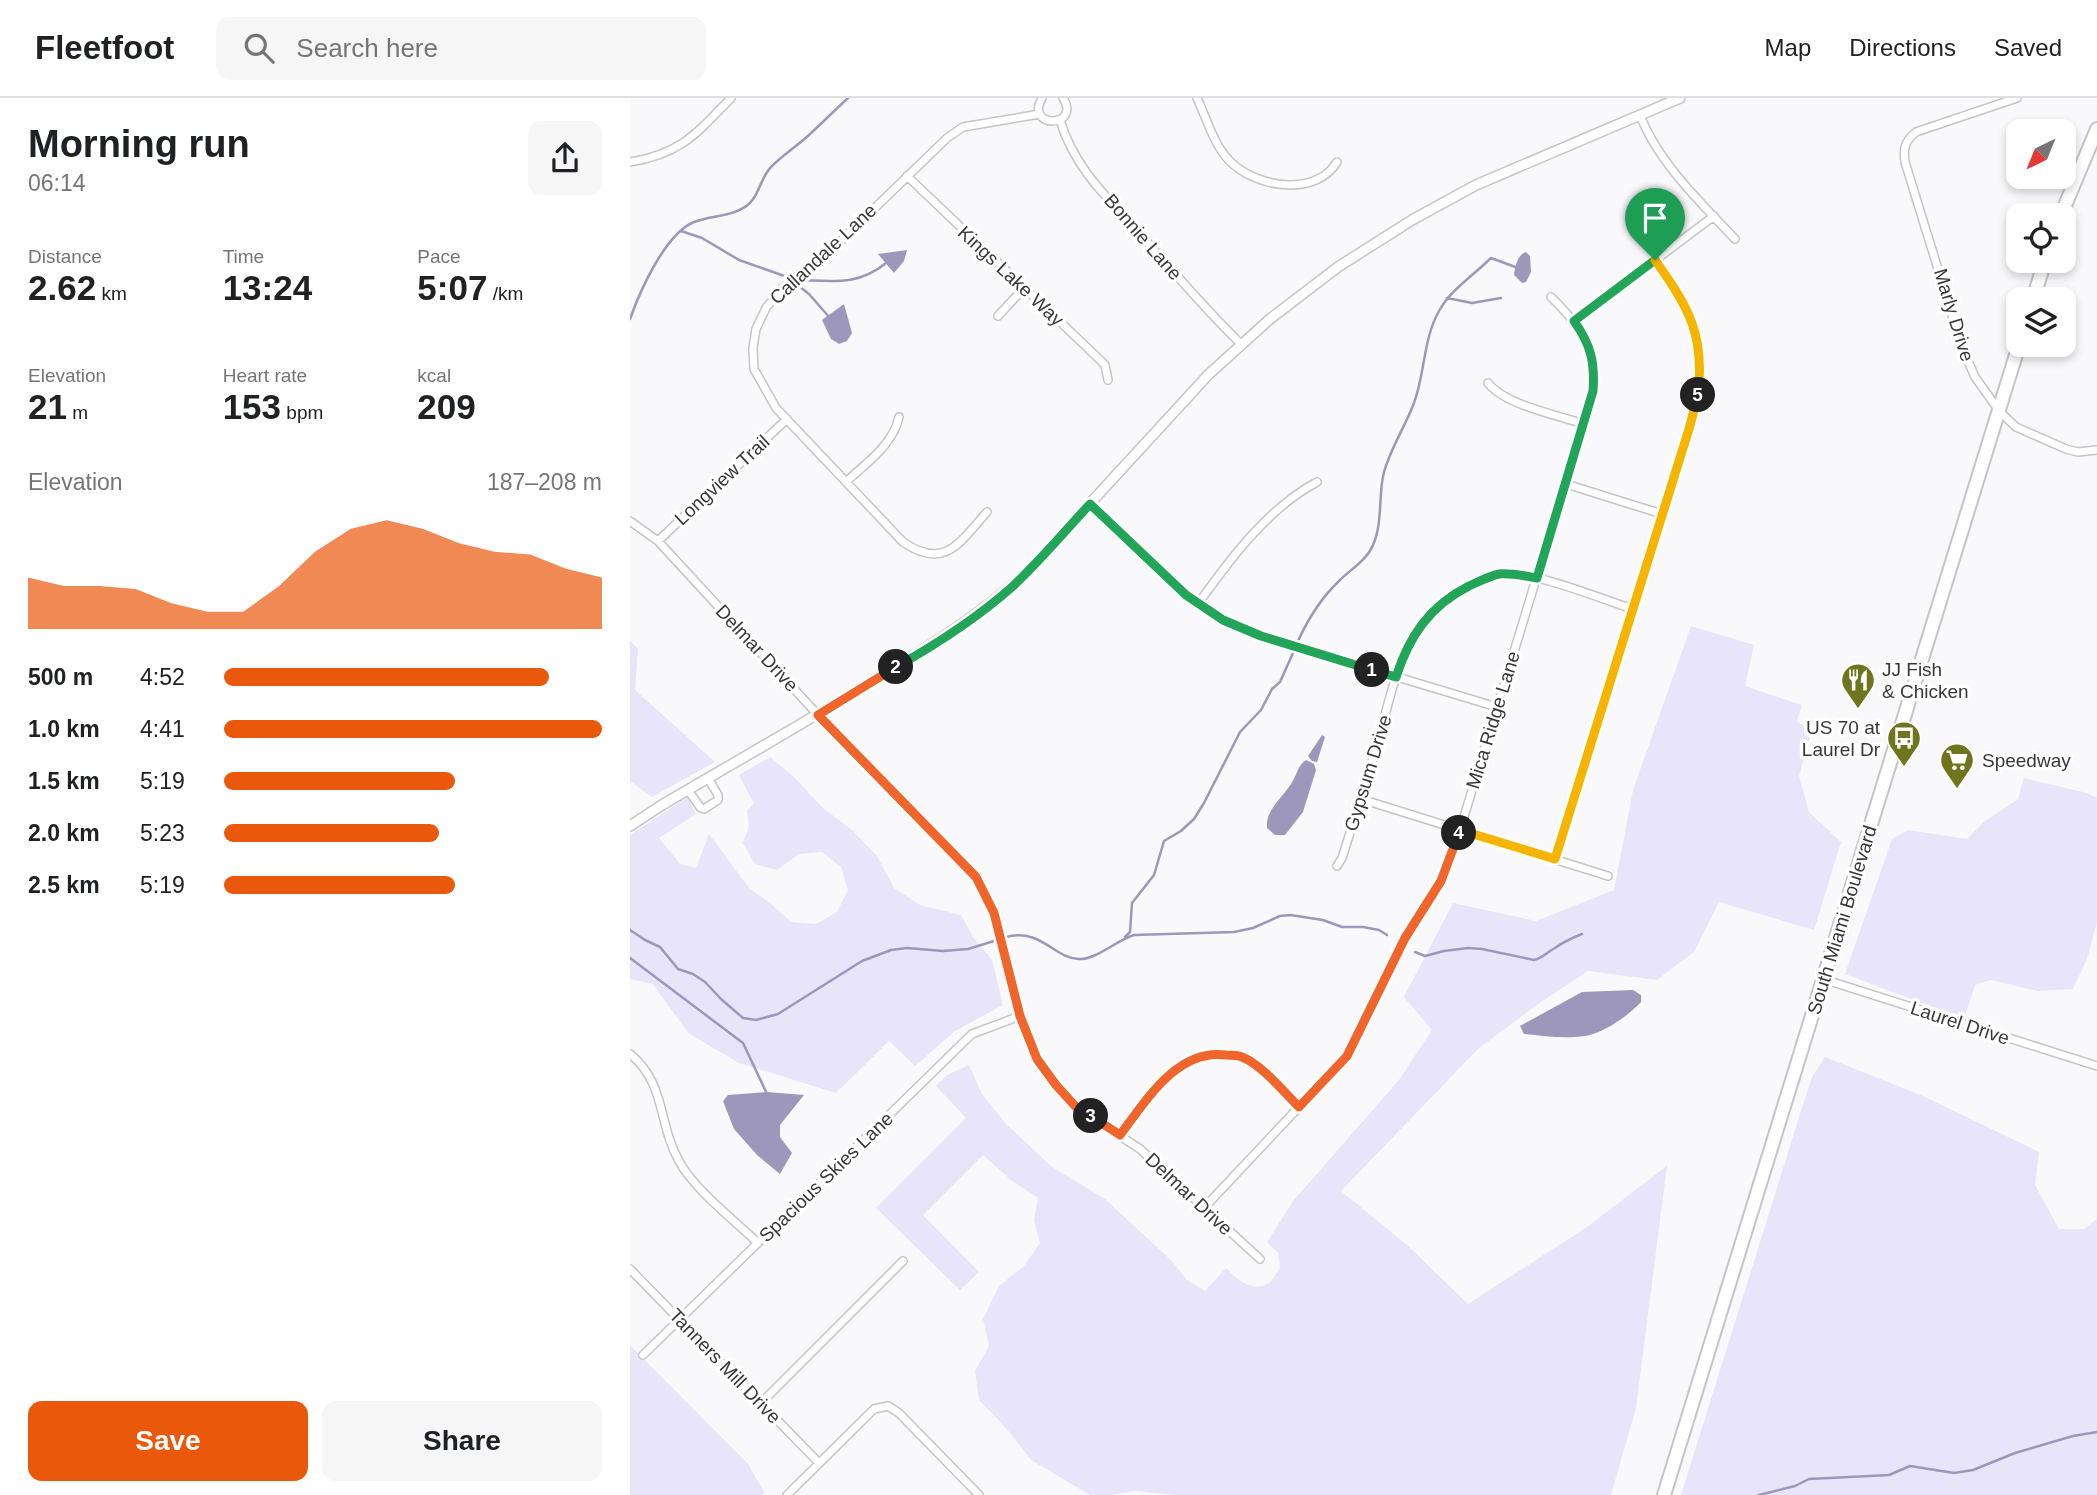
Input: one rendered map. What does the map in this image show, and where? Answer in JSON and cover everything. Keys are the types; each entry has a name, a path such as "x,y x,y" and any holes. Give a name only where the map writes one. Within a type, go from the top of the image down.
{"highway":[{"path":"2066,203 2097,129"},
{"name":"South Miami Boulevard","path":"1664,1495 2016,357"}],"street":[{"path":"630,162 654,158 676,149 698,132 731,98"},
{"path":"1042,98 1038,104 1040,114 1051,122 1060,120 1067,108 1066,98"},
{"path":"1197,98 1218,145 1233,164 1249,174 1273,183 1306,184 1324,176 1337,162"},
{"path":"630,826 939,641 985,608 1027,572 1196,388 1241,344 1269,319 1338,267 1422,214 1498,175 1680,98"},
{"name":"Marly Drive","path":"2017,98 1916,132 1906,141 1905,162 1968,363 1975,377 2000,412 2023,431 2066,449 2078,452 2097,450"},
{"name":"Callandale Lane","path":"987,512 950,551 935,556 919,553 903,542 776,408 754,369 753,348 756,329 765,308 782,288 818,263 947,138 963,127 1040,114"},
{"path":"1640,115 1647,134 1663,158 1735,239"},
{"name":"Bonnie Lane","path":"1060,120 1067,141 1081,167 1241,344"},
{"name":"Kings Lake Way","path":"907,176 1097,356 1105,365 1108,380"},
{"path":"1574,321 1714,216"},
{"path":"1555,859 1698,395 1699,348 1693,323 1682,299 1655,260"},
{"path":"998,316 1024,288"},
{"name":"Mica Ridge Lane","path":"1203,1209 1347,1056 1405,938 1441,881 1460,830 1593,391 1595,371 1592,356 1574,321 1551,297"},
{"path":"1488,383 1494,391 1509,399 1584,424"},
{"path":"846,482 889,441 896,431 899,417"},
{"name":"Longview Trail","path":"657,541 787,419"},
{"path":"1198,604 1232,559 1261,527 1288,501 1317,482"},
{"path":"1566,484 1662,514"},
{"path":"1090,504 1186,595 1223,620 1261,636 1497,707"},
{"name":"Delmar Drive","path":"630,521 657,541 818,715 976,877 994,913 1020,1016 1037,1059 1056,1085 1076,1107 1140,1149 1260,1259"},
{"name":"Gypsum Drive","path":"1337,866 1361,799 1404,655 1424,620 1447,599 1497,574 1519,574 1633,609"},
{"path":"688,790 704,809 718,800 708,778"},
{"path":"1361,799 1608,876"},
{"name":"Laurel Drive","path":"1823,979 2097,1066"},
{"name":"Spacious Skies Lane","path":"643,1355 972,1034 1020,1016"},
{"path":"1120,1135 1152,1093 1173,1072 1191,1058 1212,1053 1242,1057 1258,1067 1299,1107"},
{"path":"630,1054 641,1063 653,1080 670,1142 680,1163 692,1180 758,1244"},
{"path":"761,1403 903,1261"},
{"name":"Tanners Mill Drive","path":"630,1269 819,1463"},
{"path":"786,1495 874,1409 888,1406 899,1413 979,1495"}],"shaded area":[{"path":"907,250 904,261 894,273 878,254"},
{"path":"1526,252 1530,256 1531,272 1526,282 1522,283 1514,275 1519,258"},
{"path":"844,304 852,333 847,341 839,344 831,339 822,320"},
{"path":"1691,626 1754,645 1745,686 1802,705 1797,721 1811,733 1799,776 1809,812 1841,842 1814,930 1719,902 1694,952 1657,980 1588,971 1479,1048 1341,1191 1408,1246 1468,1304 1587,1227 1667,1166 1636,1408 1611,1495 1176,1495 1135,1491 1090,1495 1031,1460 979,1400 975,1371 989,1346 983,1319 999,1286 1024,1266 1040,1243 1034,1221 1038,1198 1011,1180 983,1155 923,1215 979,1272 960,1290 876,1208 966,1118 936,1086 947,1075 969,1065 982,1094 1006,1124 1052,1167 1105,1199 1173,1262 1187,1280 1205,1291 1226,1268 1251,1286 1269,1283 1280,1268 1278,1253 1267,1242 1294,1200 1399,1080 1432,1030 1404,997 1453,903 1536,921 1614,890 1633,790"},
{"path":"630,640 638,649 635,690 715,762 652,797 630,781"},
{"path":"1322,735 1325,737 1317,762 1312,761 1308,756"},
{"path":"770,757 794,777 823,808 852,830 877,856 894,888 920,905 961,915 973,937 992,960 1003,1005 955,1031 915,1066 889,1041 836,1093 739,1063 688,1033 653,984 630,979 630,835 688,797 696,814 659,838 680,864 696,868 709,834 749,888 791,922 816,924 837,912 848,890 841,867 822,852 799,854 777,870 755,864 743,843 749,826 747,810 754,804 739,775"},
{"path":"1306,760 1314,764 1316,770 1303,812 1285,835 1275,835 1267,828 1269,815"},
{"path":"2024,778 2087,793 2097,798 2097,922 2087,959 2073,989 2037,991 1991,980 1975,985 1964,1019 1845,974 1892,839 1908,830 1967,839 1984,822 2018,799"},
{"path":"1633,990 1641,995 1641,1002 1615,1023 1592,1034 1562,1037 1524,1034 1520,1026 1582,992"},
{"path":"1825,1057 1923,1096 2039,1152 2035,1185 2059,1229 2084,1229 2097,1219 2097,1495 1681,1495 1812,1077"},
{"path":"767,1092 804,1095 780,1125 780,1137 792,1153 780,1174 757,1155 734,1129 723,1101 728,1095"},
{"path":"630,1345 748,1464 764,1492 762,1495 630,1495"}],"waterway":[{"path":"630,319 647,279 673,238 694,222 744,208 750,203 772,166 848,98"},
{"path":"681,231 702,238 739,260 793,279"},
{"path":"1298,641 1322,601 1334,586 1363,560 1373,545 1378,528 1384,472 1414,403 1430,333 1439,311 1456,289 1491,258 1518,268"},
{"path":"799,280 855,279 886,263"},
{"path":"795,283 809,294 830,318"},
{"path":"1447,298 1472,303 1501,298"},
{"path":"1125,937 1130,932 1132,903 1154,875 1164,841 1194,819 1240,732 1261,710 1272,689 1280,682 1293,653"},
{"path":"1006,937 1029,937 1062,954 1079,959 1099,953 1134,935 1234,932 1290,915 1323,920 1342,927 1379,930 1387,935"},
{"path":"630,930 660,947 678,969 705,982 743,1018 756,1020 778,1014 862,961 891,950 968,949 994,941"},
{"path":"1415,952 1425,956 1468,948 1534,960 1582,934"},
{"path":"630,958 743,1043 768,1096"},
{"path":"1759,1495 1795,1486 1809,1479 1889,1475 1910,1466 1954,1473 1973,1470 2015,1453 2097,1432"}],"place":[{"name":"JJ Fish & Chicken","path":"1858,710"},
{"name":"US 70 at Laurel Dr","path":"1904,768"},
{"name":"Speedway","path":"1957,790"}],"route":[{"path":"1655,260 1682,299 1693,323 1699,348 1698,395 1555,859 1460,830 1441,881 1405,938 1347,1056 1299,1107 1258,1067 1242,1057 1212,1053 1191,1058 1173,1072 1152,1093 1120,1135 1076,1107 1037,1059 1020,1016 994,913 976,877 818,715 948,635 985,608 1027,572 1090,504 1186,595 1223,620 1261,636 1396,677 1412,637 1424,620 1455,593 1497,574 1519,574 1537,578 1593,391 1595,371 1592,356 1574,321 1655,260"}]}
